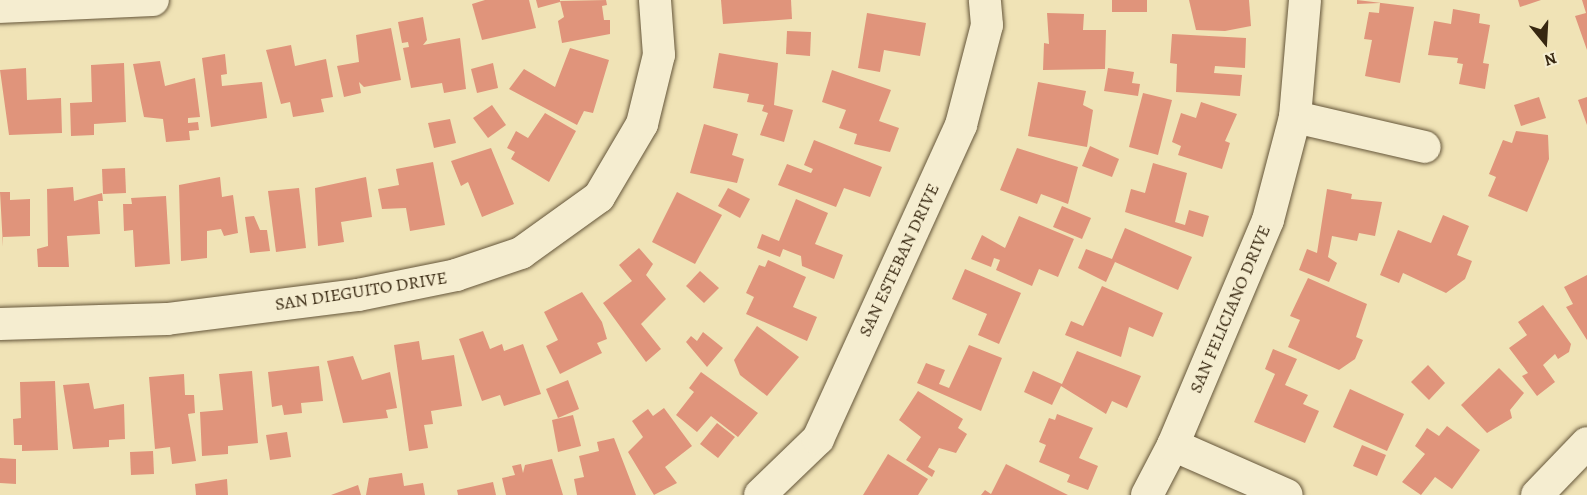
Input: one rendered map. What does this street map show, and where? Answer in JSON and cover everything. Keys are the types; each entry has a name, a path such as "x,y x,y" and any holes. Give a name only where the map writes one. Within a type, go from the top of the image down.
{"street":[{"path":"0,7 153,0"},
{"name":"SAN DIEGUITO DRIVE","path":"0,324 167,319 358,295 456,275 522,252 599,197 642,124 659,55 655,0"},
{"name":"SAN ESTEBAN DRIVE","path":"760,495 818,438 961,125 987,25 985,0"},
{"name":"SAN FELICIANO DRIVE","path":"1147,495 1173,445 1268,220 1295,117 1305,0"},
{"path":"1295,117 1425,147"},
{"path":"1537,495 1587,443"},
{"path":"1173,445 1287,495"}],"building":[{"path":"485,0 529,0 536,28 482,40 472,4"},
{"path":"536,0 560,0 560,2 538,8"},
{"path":"606,0 607,5 602,6 604,20 610,20 610,34 562,43 558,21 564,17 560,1"},
{"path":"721,0 791,0 792,19 723,24"},
{"path":"1112,0 1147,0 1147,12 1112,12"},
{"path":"1189,0 1249,0 1251,26 1225,31 1196,30"},
{"path":"1357,0 1414,7 1400,83 1365,76 1372,40 1364,39 1369,12 1379,13 1380,3 1357,4"},
{"path":"1518,0 1541,0 1520,7"},
{"path":"1582,0 1587,0 1587,50 1575,16 1586,13"},
{"path":"1453,9 1480,14 1479,23 1490,25 1483,63 1489,64 1485,89 1459,84 1463,64 1457,63 1458,58 1428,55 1434,21 1451,24"},
{"path":"867,13 926,23 920,56 884,50 880,72 858,68"},
{"path":"1047,13 1084,14 1083,30 1106,30 1105,69 1043,70 1044,43 1049,44"},
{"path":"423,17 427,40 423,45 460,38 466,89 444,93 442,83 411,88 403,48 409,47 408,42 402,43 398,22"},
{"path":"391,28 401,80 364,87 359,82 361,93 344,97 337,66 359,62 356,35"},
{"path":"787,31 811,32 810,56 786,54"},
{"path":"1172,34 1246,38 1245,68 1215,66 1214,73 1242,75 1240,96 1176,92 1177,64 1170,63"},
{"path":"291,45 295,66 326,59 333,97 321,99 324,112 293,117 290,102 281,104 266,50"},
{"path":"570,48 609,60 593,113 584,111 577,125 509,89 524,69 555,87"},
{"path":"719,53 778,63 774,105 793,110 784,142 760,135 768,113 762,111 764,105 747,102 749,94 713,88"},
{"path":"225,54 227,74 221,75 222,86 262,82 267,118 211,127 202,58"},
{"path":"160,61 165,86 195,78 200,117 188,118 188,123 198,122 199,130 189,131 190,140 166,142 163,119 144,117 133,64"},
{"path":"124,63 126,122 94,124 94,135 71,136 70,103 92,102 91,65"},
{"path":"493,63 498,88 477,93 471,69"},
{"path":"26,68 27,100 61,98 62,133 9,135 0,70"},
{"path":"1108,68 1134,72 1132,83 1140,84 1138,96 1104,91"},
{"path":"832,70 891,90 879,121 899,128 890,152 854,144 857,134 839,128 846,110 822,102"},
{"path":"1038,82 1086,91 1083,105 1093,110 1087,147 1028,136"},
{"path":"1143,93 1172,100 1158,155 1129,147"},
{"path":"1539,97 1546,118 1521,126 1514,105"},
{"path":"1587,97 1587,125 1578,100"},
{"path":"1201,102 1237,114 1225,141 1230,143 1222,169 1178,155 1181,146 1172,142 1181,113 1196,118"},
{"path":"492,105 506,125 488,138 473,118"},
{"path":"545,113 576,131 549,182 511,159 515,152 507,148 516,131 528,138"},
{"path":"450,119 456,143 434,148 428,123"},
{"path":"704,124 738,134 732,155 744,159 737,183 690,173"},
{"path":"1516,131 1548,135 1549,159 1527,212 1488,196 1496,177 1489,174 1503,140 1512,143"},
{"path":"814,140 882,167 870,197 844,188 836,207 778,185 787,164 811,173 813,169 804,165"},
{"path":"1090,146 1119,159 1112,177 1082,166"},
{"path":"491,148 514,204 482,217 468,182 461,186 451,161"},
{"path":"1017,148 1078,167 1068,204 1041,194 1037,204 1000,190"},
{"path":"433,162 445,225 410,231 406,208 382,209 378,189 399,185 396,169"},
{"path":"1153,163 1187,173 1175,222 1185,225 1189,210 1209,216 1203,237 1125,212 1131,189 1145,193"},
{"path":"125,168 126,193 103,194 102,169"},
{"path":"220,177 222,197 233,195 238,233 224,236 221,229 207,231 207,258 181,261 179,185"},
{"path":"366,177 372,217 341,222 344,242 318,246 315,188"},
{"path":"73,187 74,201 102,193 103,201 98,201 100,234 67,236 69,267 38,267 37,249 48,246 47,189"},
{"path":"299,188 306,248 276,252 268,191"},
{"path":"728,188 750,199 740,218 718,206"},
{"path":"1327,189 1352,194 1351,199 1382,202 1375,236 1359,233 1357,241 1332,236 1328,257 1337,263 1329,282 1299,270 1307,249 1317,253"},
{"path":"0,192 10,192 10,200 30,199 30,236 3,237 3,247"},
{"path":"677,192 722,215 695,264 652,242"},
{"path":"166,196 170,264 135,267 133,230 124,231 123,204 132,204 131,198"},
{"path":"796,199 828,213 815,244 843,255 834,279 802,266 801,256 783,249 780,257 757,248 762,234 779,241"},
{"path":"1062,206 1091,218 1082,239 1053,227"},
{"path":"1443,215 1469,226 1457,255 1472,261 1465,279 1446,293 1403,273 1399,283 1380,275 1398,230 1431,243"},
{"path":"254,216 260,230 267,230 270,251 250,253 245,217"},
{"path":"1019,216 1074,239 1058,277 1039,269 1032,286 996,270 1000,260 994,258 991,267 971,259 982,235 1005,248"},
{"path":"1125,228 1192,257 1178,290 1115,262 1106,282 1078,268 1086,249 1112,259"},
{"path":"639,248 653,264 646,275 666,299 641,324 661,349 646,362 603,303 632,281 619,265"},
{"path":"768,260 806,277 793,307 817,317 807,341 746,314 754,297 746,293 759,265 765,267"},
{"path":"965,269 1021,293 999,344 978,335 987,314 952,299"},
{"path":"700,271 719,288 704,303 686,286"},
{"path":"1587,275 1587,340 1566,307 1573,304 1564,287"},
{"path":"1308,278 1367,304 1356,337 1363,340 1355,359 1339,370 1288,347 1300,320 1290,316"},
{"path":"1102,286 1163,313 1153,337 1129,327 1121,357 1065,335 1071,321 1083,326"},
{"path":"582,292 602,322 607,339 597,343 602,353 560,374 546,346 558,340 544,312"},
{"path":"1543,305 1571,344 1569,352 1558,359 1555,354 1543,365 1555,382 1537,396 1522,376 1528,373 1509,348 1527,335 1518,322"},
{"path":"757,326 799,357 767,396 740,375 734,360"},
{"path":"483,331 490,349 502,344 504,351 523,344 541,394 504,406 500,395 482,401 459,339"},
{"path":"703,332 723,348 707,367 686,342 691,336 697,341"},
{"path":"419,341 422,360 454,355 462,406 431,411 433,424 424,425 428,448 409,451 394,345"},
{"path":"969,345 1002,358 981,411 917,383 926,363 945,370 939,384 949,388"},
{"path":"1273,349 1297,359 1285,385 1308,395 1303,404 1319,411 1305,443 1254,422 1275,374 1265,369"},
{"path":"1077,351 1141,376 1127,408 1112,401 1106,414 1061,386 1052,405 1024,392 1033,371 1062,384"},
{"path":"353,356 362,380 390,372 397,408 386,410 388,418 343,423 327,361"},
{"path":"1428,365 1445,383 1429,400 1411,382"},
{"path":"319,366 323,401 301,403 302,413 284,415 282,405 272,407 268,372"},
{"path":"1499,368 1524,393 1510,410 1512,418 1487,433 1461,405"},
{"path":"252,371 258,443 228,446 228,454 202,456 200,412 223,410 219,374"},
{"path":"701,372 758,413 738,437 711,416 697,432 676,415 694,392 689,388"},
{"path":"184,374 185,395 194,395 195,413 188,414 196,461 172,464 170,447 155,449 149,377"},
{"path":"568,380 579,409 558,418 546,389"},
{"path":"55,381 58,450 22,451 22,445 14,445 13,419 21,418 20,382"},
{"path":"89,383 94,409 124,404 125,439 109,440 109,447 73,449 63,385"},
{"path":"1350,389 1404,414 1387,451 1333,427"},
{"path":"918,391 963,419 958,428 967,434 956,453 939,448 928,467 935,471 932,477 906,460 921,437 899,420"},
{"path":"664,408 692,446 665,467 677,483 654,495 628,452 643,437 632,421 648,409 653,416"},
{"path":"1057,414 1093,428 1079,458 1098,466 1088,490 1067,482 1070,475 1039,462 1046,445 1039,442 1049,418 1055,420"},
{"path":"573,415 581,446 558,452 552,420"},
{"path":"717,423 735,437 718,458 700,444"},
{"path":"1447,426 1480,450 1452,489 1435,477 1421,495 1402,482 1425,454 1415,446 1427,428 1439,436"},
{"path":"287,432 291,457 270,460 266,435"},
{"path":"614,438 636,495 577,495 574,479 584,477 579,456 599,451 597,442"},
{"path":"1362,445 1386,455 1377,476 1353,466"},
{"path":"153,451 154,474 131,475 130,452"},
{"path":"888,454 928,479 918,495 863,495"},
{"path":"0,458 16,459 16,484 0,483"},
{"path":"552,459 563,495 506,495 502,478 515,475 512,466 521,464 523,473 525,465"},
{"path":"1006,464 1068,495 981,495 985,490 991,494"},
{"path":"402,473 404,486 423,483 425,495 366,495 369,478"},
{"path":"227,479 228,495 196,495 195,484"},
{"path":"493,482 496,495 458,495 457,490"},
{"path":"358,485 361,495 331,495"}]}
